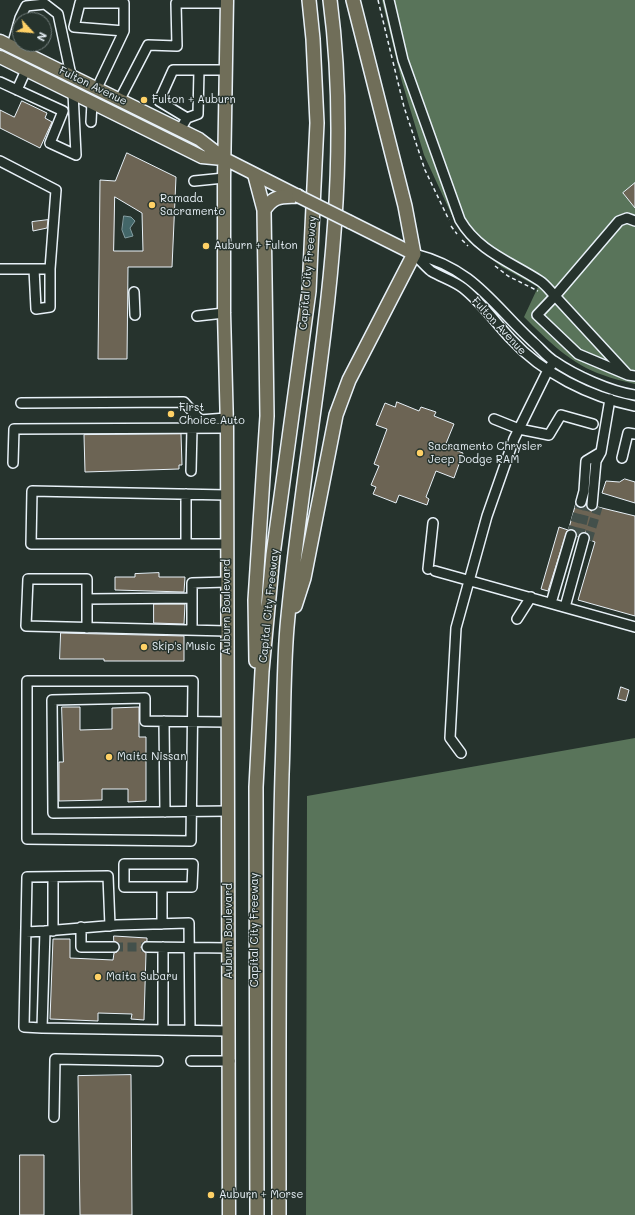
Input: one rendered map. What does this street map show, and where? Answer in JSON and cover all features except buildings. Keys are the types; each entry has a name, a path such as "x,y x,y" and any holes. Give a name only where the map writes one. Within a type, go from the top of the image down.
{"highway":[{"name":"Capital City Freeway","path":"257,1215 256,787 262,671 273,555 309,291 317,123 313,39 309,0"},
{"name":"Capital City Freeway","path":"279,1215 279,888 287,631 295,556 315,414 336,230 338,117 330,0"},
{"path":"287,631 304,578 336,415 350,380 414,254 404,206 353,0"},
{"path":"255,176 264,210 267,416 255,600 256,787"},
{"path":"264,210 270,201 278,197 298,196"}],"main road":[{"name":"Auburn Boulevard","path":"228,2 224,159 224,313 227,495 230,1215"},
{"name":"Fulton Avenue","path":"0,41 12,46"},
{"name":"Fulton Avenue","path":"24,52 199,140 224,159 255,176 414,254"},
{"name":"Fulton Avenue","path":"0,57 202,156 224,159"}],"street":[{"path":"389,0 403,60 463,226 479,245 542,282 632,375"},
{"path":"120,99 148,45 176,46 176,3 228,2"},
{"path":"97,88 124,31 124,3 80,3 74,27 124,31"},
{"path":"23,12 26,6 45,4 58,14 71,76"},
{"path":"17,90 26,70"},
{"path":"188,118 159,101 173,70 226,70"},
{"path":"180,130 188,118 198,114 198,70"},
{"path":"0,82 63,111 50,143 76,155 73,93"},
{"path":"91,122 92,102"},
{"path":"0,161 56,190 50,269 50,307 36,309 34,269"},
{"path":"194,181 224,178"},
{"path":"632,375 578,354 537,315 620,221 627,218 635,222"},
{"name":"Fulton Avenue","path":"414,254 436,260 472,280 522,332 554,361 594,383 623,394 635,395"},
{"name":"Fulton Avenue","path":"414,254 431,270 462,287 483,306 511,340 533,361 590,392 635,406"},
{"path":"0,268 50,269"},
{"path":"134,292 134,315"},
{"path":"197,316 224,313"},
{"path":"460,753 450,738 456,628 487,516 519,428 554,361"},
{"path":"601,452 586,460 584,491 590,504 602,461 601,452 610,399"},
{"path":"21,403 184,402 200,420 226,423"},
{"path":"494,419 519,428 549,434 562,415 593,424"},
{"path":"13,463 14,429 192,428 226,423"},
{"path":"191,471 192,428"},
{"path":"622,458 628,433 635,434"},
{"path":"227,495 32,490 31,544 227,544"},
{"path":"186,494 186,544"},
{"path":"434,523 431,570 635,627"},
{"path":"562,606 580,538 562,606"},
{"path":"87,628 87,579 28,579 26,626 87,628 227,631"},
{"path":"192,630 192,583 227,582"},
{"path":"517,619 530,597"},
{"path":"87,599 192,598"},
{"path":"27,681 193,682 192,722 191,841 27,839 27,681"},
{"path":"228,722 146,721 145,698 52,700 53,813 228,812"},
{"path":"164,722 165,812"},
{"path":"124,864 192,864 192,887 124,887 123,877 124,864"},
{"path":"108,876 110,926"},
{"path":"123,877 27,877 24,1028 230,1031"},
{"path":"42,1028 53,877"},
{"path":"162,887 162,924"},
{"path":"26,932 110,926 189,923 190,1030"},
{"path":"81,928 81,947 114,947"},
{"path":"147,947 189,946 229,948"},
{"path":"163,947 163,1030"},
{"path":"54,1117 54,1059 158,1061"},
{"path":"191,1061 230,1061"}],"green space":[{"path":"382,0 635,0 635,384 611,378 592,371 570,358 551,343 524,317 538,287 502,267 469,242 455,222 424,155 402,82"},
{"path":"635,738 635,1215 306,1215 307,796"}],"water":[{"path":"124,216 131,217 135,221 130,228 133,236 125,238 122,230"}],"tunnel":[{"path":"571,535 581,502"},
{"path":"579,537 587,504"},
{"path":"588,540 598,507"},
{"path":"114,947 147,947"}],"place":[{"name":"Fulton + Auburn","path":"144,100"},
{"name":"Ramada Sacramento","path":"152,205"},
{"name":"Auburn + Fulton","path":"206,246"},
{"name":"First Choice Auto","path":"171,414"},
{"name":"Sacramento Chrysler Jeep Dodge RAM","path":"420,453"},
{"name":"Skip's Music","path":"144,647"},
{"name":"Maita Nissan","path":"109,757"},
{"name":"Maita Subaru","path":"98,977"},
{"name":"Auburn + Morse","path":"211,1195"}]}
